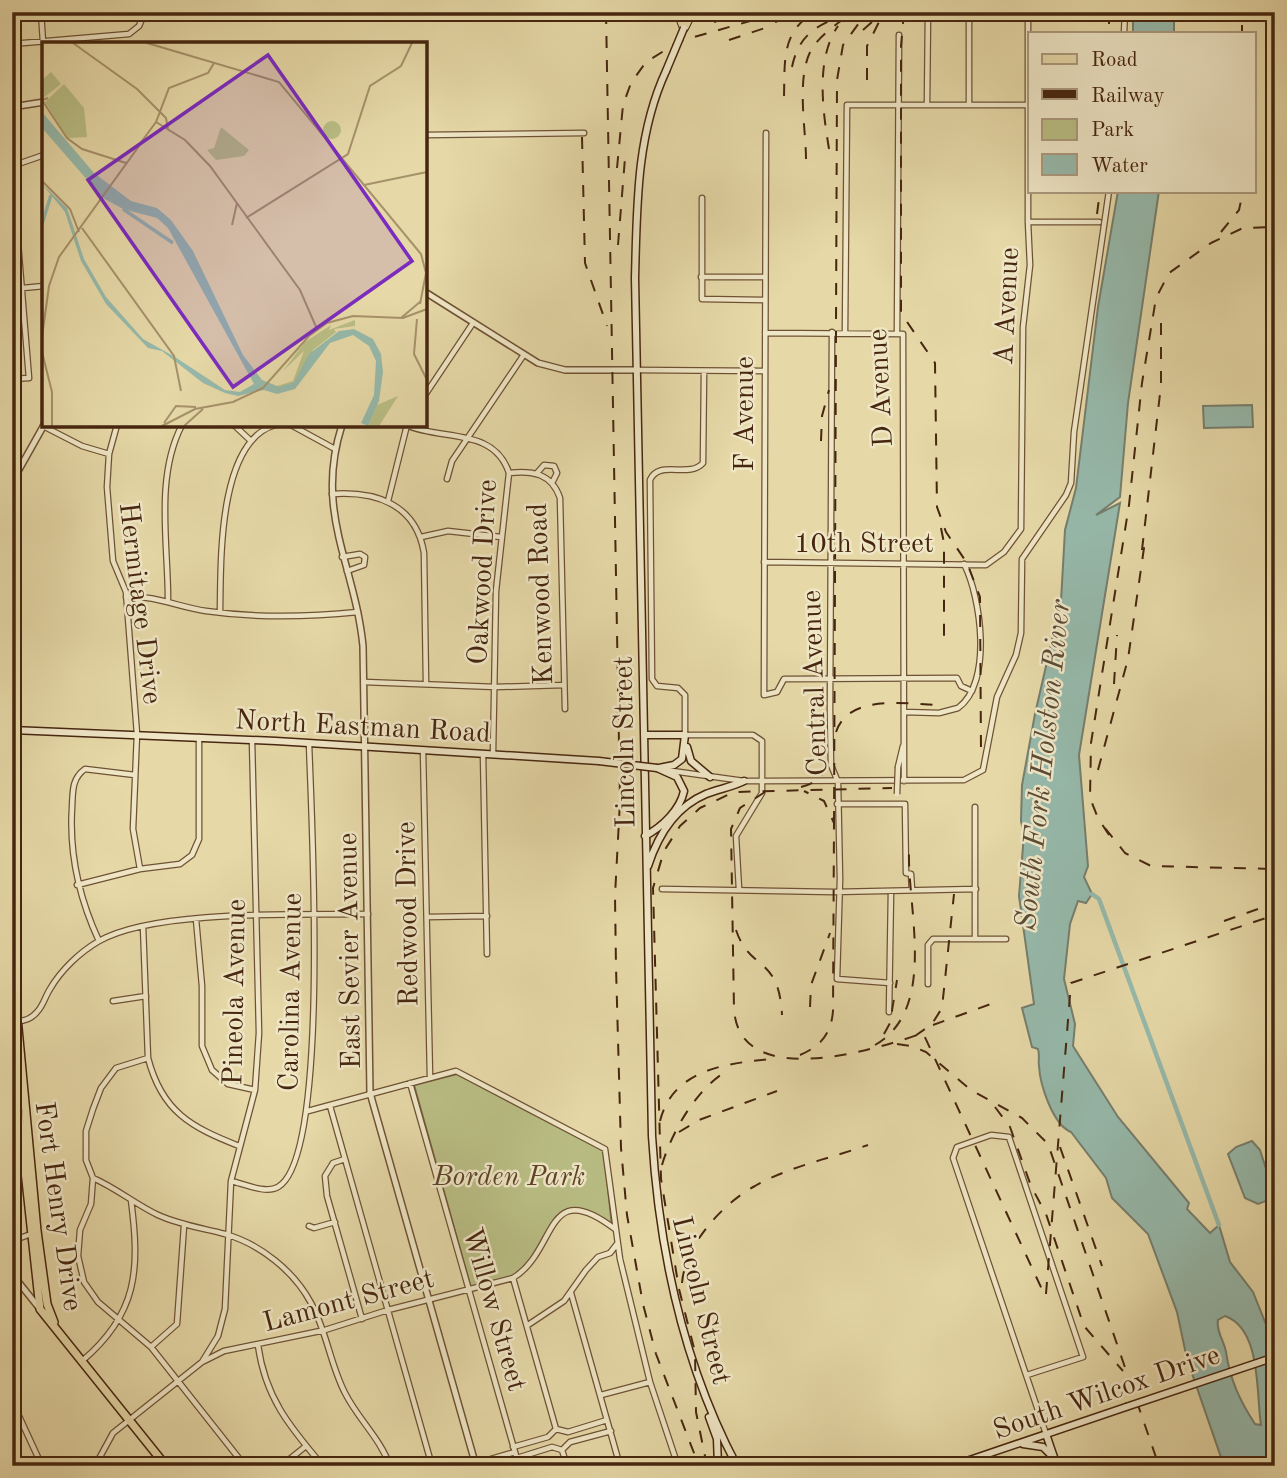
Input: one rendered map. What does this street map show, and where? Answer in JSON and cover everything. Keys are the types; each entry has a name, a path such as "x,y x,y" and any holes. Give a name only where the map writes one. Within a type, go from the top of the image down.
{"highway":[{"path":"678,12 684,28"},
{"path":"684,28 690,12"}],"main road":[{"name":"Lincoln Street","path":"684,28 648,117 640,163 635,278 650,1111 656,1187 673,1290 687,1347 707,1405 737,1466"},
{"name":"North Eastman Road","path":"12,730 365,746 599,761 657,768"},
{"path":"644,735 685,738"},
{"path":"657,768 678,762 684,755 685,738"},
{"path":"685,738 691,761 710,778"},
{"path":"645,836 661,826 682,800 684,791 677,777 657,768"},
{"path":"646,871 658,840 676,815 705,794 744,781"},
{"path":"645,825 661,826"},
{"name":"Fort Henry Drive","path":"12,964 40,1309"},
{"name":"Fort Henry Drive","path":"12,1051 34,1233 56,1329"},
{"path":"35,1271 45,1289"},
{"path":"40,1309 166,1466"},
{"name":"South Wilcox Drive","path":"952,1466 1275,1357"},
{"path":"707,1405 717,1439 718,1466"},
{"path":"1046,1434 1056,1462"},
{"path":"1018,1443 1042,1447 1056,1462"},
{"path":"725,1466 732,1456"}],"street":[{"path":"41,12 43,42 87,41 129,34 139,26 145,12"},
{"path":"927,105 928,12"},
{"path":"969,12 969,105"},
{"name":"A Avenue","path":"1028,12 1028,32"},
{"path":"1124,32 1125,12"},
{"name":"D Avenue","path":"899,36 897,334 904,334 904,781"},
{"path":"12,44 42,42"},
{"path":"12,107 42,102"},
{"path":"845,332 847,105 1028,105"},
{"path":"427,135 584,133"},
{"name":"F Avenue","path":"766,133 764,695 777,692 784,680 831,679"},
{"path":"12,379 29,378 12,167 42,156"},
{"name":"A Avenue","path":"964,563 990,564 1021,529 1023,327 1031,252 1028,192"},
{"name":"North Eastman Road","path":"657,768 744,781 838,782 964,780 983,770 997,697 1016,654 1021,633 1023,556 1066,495 1070,483 1074,432 1109,192"},
{"path":"702,198 702,299 765,300"},
{"path":"1028,222 1099,222"},
{"path":"701,277 765,276"},
{"path":"12,289 42,286"},
{"path":"427,293 523,356 565,370 764,371"},
{"path":"427,392 473,323"},
{"name":"Central Avenue","path":"832,332 831,765 838,782 840,890 837,979 890,983"},
{"path":"765,333 897,334"},
{"path":"447,479 452,461 523,356"},
{"path":"704,372 703,463 693,470 661,470 654,473 650,480 652,679 657,686 678,688 685,695 685,738 760,738 763,781 760,800 736,836 738,889"},
{"path":"12,482 42,427"},
{"path":"47,427 82,446 109,454"},
{"name":"Hermitage Drive","path":"116,427 109,454 107,488 112,555 126,597 137,734 133,828 140,869"},
{"path":"168,599 167,475 173,445 181,427"},
{"path":"236,427 251,441"},
{"path":"220,612 220,554 226,508 238,468 251,441 261,431 270,427"},
{"path":"295,427 335,449"},
{"name":"East Sevier Avenue","path":"341,427 335,449 333,519 358,612 364,681 370,1093 475,1465"},
{"path":"388,500 406,427"},
{"name":"Oakwood Drive","path":"416,427 487,443 498,451 509,473 495,600 496,687 493,754"},
{"path":"537,473 544,465 554,466 557,473 552,483"},
{"name":"Kenwood Road","path":"509,473 537,473 552,483 561,505 565,709"},
{"path":"332,494 369,494 388,500 407,515 421,537 424,553 426,683"},
{"path":"421,537 448,531 501,537"},
{"path":"342,557 360,554 366,559 363,565 346,572"},
{"name":"10th Street","path":"764,562 964,563"},
{"path":"904,712 939,713 958,708 972,691 979,654 978,601 964,563"},
{"path":"126,597 168,599 194,609 220,612 308,616 358,612"},
{"path":"831,679 957,678 961,686 972,691"},
{"path":"364,681 496,687 565,685"},
{"path":"78,885 140,869 180,864 197,848 199,737"},
{"name":"D Avenue","path":"904,739 898,767 897,804 905,804 906,873 911,874 912,890"},
{"name":"Pineola Avenue","path":"202,1362 218,1336 225,1308 231,1181 255,1090 259,1032 252,740"},
{"name":"Carolina Avenue","path":"231,1181 268,1189 278,1187 288,1177 308,1111 313,1055 309,743"},
{"name":"Redwood Drive","path":"423,750 430,1077"},
{"path":"482,753 487,954"},
{"path":"99,941 78,885 71,840 75,780 85,769 135,775"},
{"path":"837,804 897,804"},
{"path":"975,807 975,938"},
{"path":"662,889 976,889"},
{"path":"889,1012 891,891"},
{"path":"17,1021 37,1012 75,959 99,941 143,926 256,915 369,914"},
{"path":"427,917 487,916"},
{"path":"196,919 202,986 202,1046 212,1070 228,1084 255,1090"},
{"path":"143,926 148,1058 160,1091 182,1118 239,1146"},
{"path":"928,984 930,940 1006,939"},
{"path":"113,1001 146,996"},
{"path":"148,1058 116,1068 101,1088 86,1131 86,1160 93,1178 91,1203 80,1230 78,1256 86,1285 98,1302 151,1347 245,1466"},
{"path":"308,1111 456,1071 605,1149 615,1229 650,1382 678,1466"},
{"name":"Willow Street","path":"410,1083 519,1466"},
{"path":"330,1106 432,1466"},
{"path":"1027,1375 1083,1357 1009,1137 991,1135 957,1147 953,1155 1046,1434"},
{"path":"345,1159 333,1163 325,1176 362,1319"},
{"path":"93,1178 184,1226 227,1235 260,1249 288,1272 310,1300 325,1330 345,1395 376,1436 390,1466"},
{"path":"82,1361 105,1342 119,1322 128,1299 135,1262 131,1200"},
{"path":"556,1429 513,1278 529,1269 537,1249 563,1214 572,1209 586,1209 615,1229"},
{"path":"309,1226 314,1228 335,1222"},
{"path":"151,1347 177,1324 184,1226"},
{"path":"12,1241 34,1233"},
{"path":"528,1325 547,1315 570,1293 598,1258 610,1253 618,1243"},
{"path":"12,1274 40,1309"},
{"name":"Lamont Street","path":"95,1466 113,1433 202,1362 224,1351 325,1330 388,1310 513,1278"},
{"path":"570,1293 620,1466"},
{"path":"258,1345 267,1390 323,1466"},
{"path":"601,1395 650,1382"},
{"path":"12,1401 42,1466"},
{"path":"556,1429 568,1432 607,1420"},
{"path":"467,1466 515,1452 548,1437 556,1429"},
{"path":"562,1450 570,1442 611,1431"},
{"path":"568,1432 570,1442"},
{"path":"548,1437 552,1447"},
{"path":"281,1466 306,1446"},
{"path":"515,1452 552,1447 562,1450"},
{"path":"562,1450 566,1466"}],"green space":[{"name":"Borden Park","path":"457,1074 604,1149 612,1227 583,1210 577,1209 563,1214 526,1268 513,1278 471,1288 414,1085"}],"water":[{"path":"1133,12 1174,12 1174,32 1133,32"},
{"name":"South Fork Holston River","path":"1118,192 1159,192 1128,403 1120,497 1096,515 1120,503 1079,755 1088,866 1084,877 1092,894 1086,903 1078,901 1070,924 1064,979 1075,1024 1073,1046 1118,1117 1189,1203 1187,1209 1210,1233 1219,1225 1230,1262 1253,1292 1275,1347 1275,1466 1224,1466 1187,1359 1177,1312 1148,1234 1112,1198 1106,1178 1053,1113 1042,1083 1038,1049 1032,1047 1022,1008 1034,1004 1019,896 1024,834 1021,821 1022,785 1061,601 1065,530 1076,488 1098,307","holes":["1225,1316 1237,1323 1246,1334 1255,1364 1261,1425 1255,1424 1236,1390 1218,1320"]},
{"path":"1252,405 1253,427 1204,428 1203,406"},
{"path":"1252,1141 1260,1150 1274,1194 1274,1198 1258,1204 1245,1198 1228,1154 1236,1147"}],"waterway":[{"path":"1092,894 1099,899 1219,1225"}],"railway":[{"path":"606,12 620,801 615,896 621,1148 627,1215 643,1304 656,1354 699,1466"},
{"path":"714,22 744,12"},
{"path":"617,168 623,105 631,83 646,62 680,41 782,12"},
{"path":"775,22 805,12"},
{"path":"834,823 837,80 843,45 867,12"},
{"path":"863,30 883,12"},
{"path":"904,12 901,46 901,313 935,363 937,507 946,532 967,563 980,597 981,753"},
{"path":"1109,12 1109,32"},
{"path":"784,96 785,61 790,40 795,30 812,14"},
{"path":"806,159 803,98 805,67 816,43 849,15"},
{"path":"792,67 798,48 808,35 839,17"},
{"path":"867,80 867,46 880,20"},
{"path":"729,40 774,25"},
{"path":"1242,25 1242,32"},
{"path":"829,149 823,103 823,70 831,39 838,26"},
{"path":"582,137 585,263 607,326"},
{"path":"618,245 625,158"},
{"path":"1097,214 1100,192"},
{"path":"1221,232 1239,210 1243,192"},
{"path":"1109,835 1090,798 1091,743 1129,505 1142,383 1156,298 1169,273 1211,243 1243,228 1275,227"},
{"path":"1142,550 1161,385 1161,313"},
{"path":"821,441 822,416 829,390"},
{"path":"941,528 944,543 944,642"},
{"path":"1098,770 1128,659 1145,541"},
{"path":"1114,684 1117,635"},
{"path":"836,732 843,719 867,706 883,703 944,705"},
{"path":"801,787 813,783 821,775 828,753"},
{"path":"707,1466 696,1412 695,1352 679,1289 661,1179 653,888 664,851 680,826 700,808 734,792 892,788"},
{"path":"800,1055 814,1048 824,1038 833,1011 834,823 824,801 804,791"},
{"path":"765,792 740,808 731,829 734,1009 742,1035 759,1050 783,1058 812,1058 843,1055 923,1033 1046,1298"},
{"path":"1105,828 1125,853 1151,866 1275,869"},
{"path":"875,1045 894,1029 907,1008 913,983 915,956 909,850"},
{"path":"915,1036 932,1024 942,1008 954,894"},
{"path":"1224,921 1261,908 1275,908"},
{"path":"1046,1294 1071,983 1275,915"},
{"path":"736,930 749,953 776,982 782,1015"},
{"path":"810,1007 811,985 830,933"},
{"path":"884,1034 890,1023 897,980"},
{"path":"933,1025 999,1001"},
{"path":"897,1044 926,1052 971,1090 1022,1118 1048,1144 1159,1466"},
{"path":"660,1121 667,1104 689,1080 720,1067 773,1059"},
{"path":"662,1165 679,1124 697,1098 729,1070"},
{"path":"679,1132 699,1120 777,1091"},
{"path":"995,1107 1010,1127 1031,1186 1046,1214 1084,1326 1123,1371"},
{"path":"682,1283 690,1254 698,1240 730,1203 781,1173 868,1145"},
{"path":"1060,1147 1102,1266"}]}
